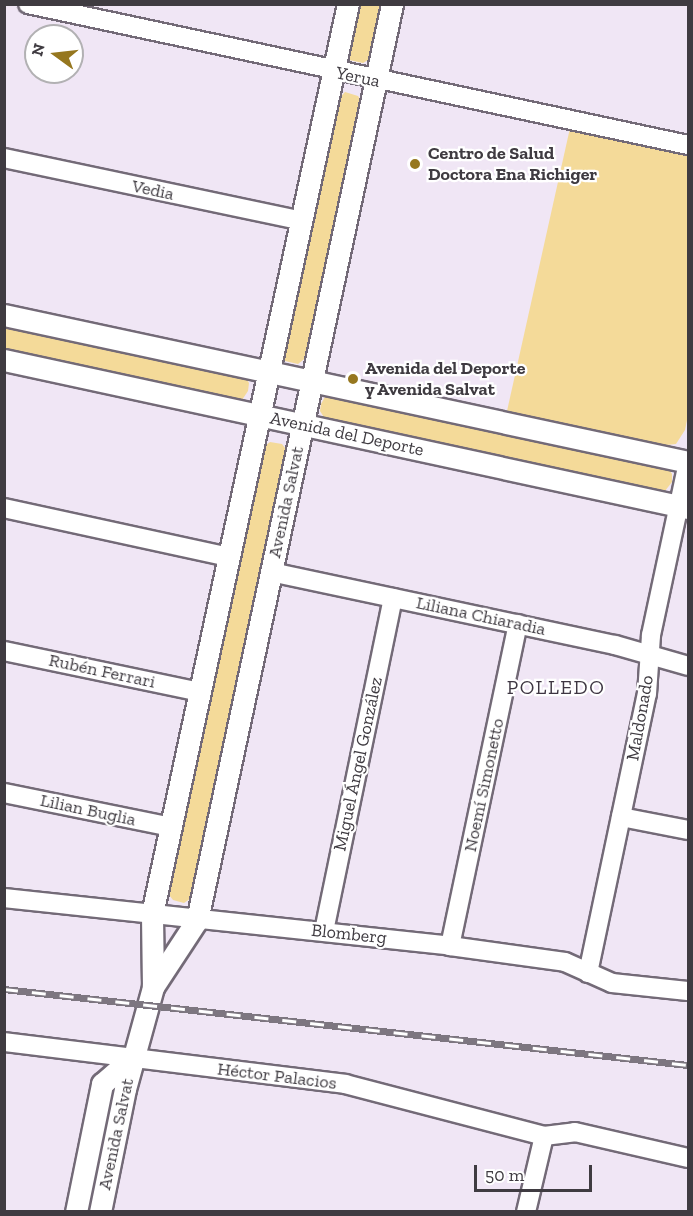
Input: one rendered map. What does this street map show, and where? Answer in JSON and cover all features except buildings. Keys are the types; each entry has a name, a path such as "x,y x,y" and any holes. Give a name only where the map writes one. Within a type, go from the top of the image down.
{"street":[{"name":"Yerua","path":"28,4 376,81 688,145"},
{"name":"Avenida Salvat","path":"100,1212 133,1058 153,987 152,914 348,4"},
{"name":"Avenida Salvat","path":"153,987 197,920 392,4"},
{"name":"Vedia","path":"4,158 302,221"},
{"path":"4,315 688,462"},
{"name":"Avenida del Deporte","path":"4,360 684,507"},
{"name":"Maldonado","path":"588,973 646,694 651,635 684,507 688,462"},
{"path":"4,508 229,557"},
{"name":"Liliana Chiaradia","path":"272,572 615,645 688,666"},
{"name":"Miguel Ángel González","path":"324,931 393,598"},
{"name":"Noemí Simonetto","path":"450,946 518,624"},
{"name":"Rubén Ferrari","path":"4,651 200,692"},
{"name":"Lilian Buglia","path":"4,793 171,828"},
{"path":"621,817 688,830"},
{"name":"Blomberg","path":"4,898 450,946 564,962 612,983 688,991"},
{"name":"Héctor Palacios","path":"4,1042 345,1084 544,1136"},
{"name":"Avenida Salvat","path":"75,1212 102,1084 133,1058"},
{"path":"526,1212 544,1136 575,1132 688,1158"}],"shaded area":[{"path":"355,5 385,5 373,57 363,63 349,60 346,48"},
{"path":"345,92 358,96 364,105 308,356 298,364 285,361 281,350 334,104"},
{"path":"570,128 688,153 688,415 685,430 676,444 656,446 507,411"},
{"path":"5,320 244,375 249,383 248,391 242,400 234,402 5,353"},
{"path":"333,391 667,466 672,474 672,482 665,491 657,493 325,419 320,411 321,404 326,395"},
{"path":"270,442 282,444 288,452 194,896 184,903 173,900 166,891 261,449"}],"railway":[{"path":"4,989 688,1065"}],"place":[{"name":"Centro de Salud Doctora Ena Richiger","path":"415,164"},
{"name":"Avenida del Deporte y Avenida Salvat","path":"353,379"}],"district":[{"name":"POLLEDO","path":"556,687"}]}
